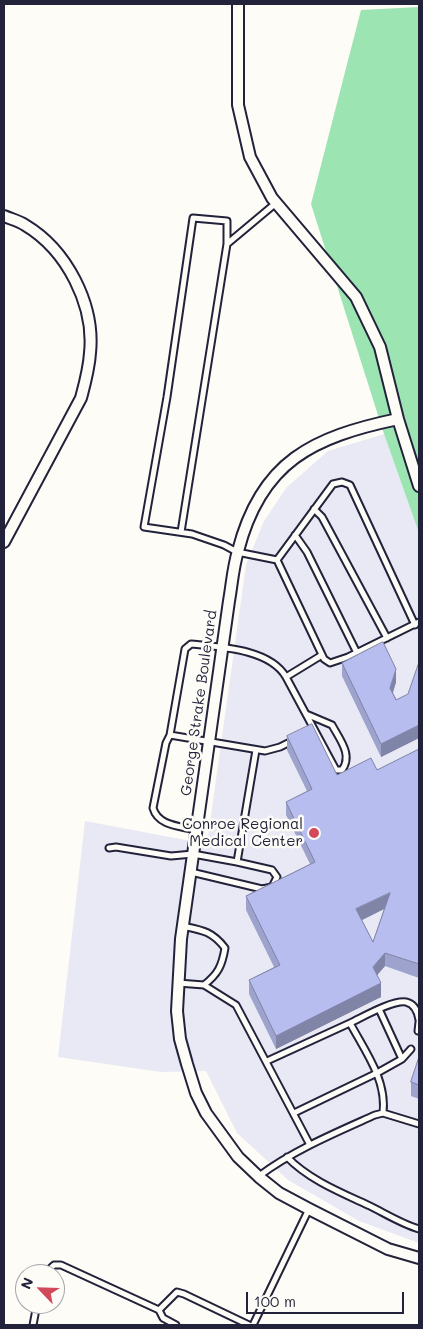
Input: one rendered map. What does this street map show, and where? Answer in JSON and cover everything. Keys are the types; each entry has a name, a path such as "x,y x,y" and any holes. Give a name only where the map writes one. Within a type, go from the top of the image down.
{"street":[{"path":"238,4 238,104 250,157 272,198 356,297 380,346 398,419 419,486"},
{"path":"4,216 25,225 45,241 62,260 76,283 86,307 90,329 90,352 81,398 4,542"},
{"name":"George Strake Boulevard","path":"398,419 359,427 334,435 307,449 289,462 270,482 246,524 237,552 182,926 177,1012 180,1039 196,1093 220,1134 238,1157 258,1177 279,1193 388,1249 419,1258"}],"lane":[{"path":"227,244 276,203"},
{"path":"181,532 227,244 227,221 193,218 168,397 144,527 192,534 224,545 237,552 277,560"},
{"path":"342,482 350,485 417,624 356,653 330,663 324,659 277,560 333,484 342,482"},
{"path":"314,509 322,517 387,638"},
{"path":"295,535 307,552 356,653"},
{"path":"196,830 163,822 156,815 153,808 166,743 170,735 185,649 191,644 222,647 259,655 282,669 286,677 336,770 342,770 347,764 347,753 332,725 306,714"},
{"path":"286,677 322,655"},
{"path":"170,735 265,751 280,747 298,738"},
{"path":"238,862 256,750"},
{"path":"109,848 116,847 171,856 193,854 272,870 277,877 272,887 262,889 190,872"},
{"path":"182,926 208,931 225,948 223,962 215,976 204,985"},
{"path":"178,983 204,985 236,1005 310,1145"},
{"path":"267,1061 396,1003 406,1002 412,1005 418,1012 418,1031"},
{"path":"379,1009 402,1059"},
{"path":"350,1023 383,1089 385,1100 383,1113"},
{"path":"294,1113 377,1074 402,1059 411,1049"},
{"path":"258,1177 287,1157 375,1115 383,1113 419,1124"},
{"path":"287,1157 297,1168 312,1177 419,1229"},
{"path":"253,1325 309,1209"},
{"path":"65,1267 159,1310 163,1318 176,1325"},
{"path":"159,1310 177,1292 248,1325"}],"shaded area":[{"name":"Conroe Regional Medical Center","path":"384,434 419,533 419,1243 359,1221 288,1180 237,1133 206,1071 161,1072 58,1057 85,821 207,844 246,565 264,521 287,487 328,451"}],"green space":[{"path":"419,7 419,533 384,434 311,204 361,10"}],"building":[{"path":"383,642 396,669 390,688 396,700 408,694 419,662 419,725 381,744 342,663"},
{"path":"312,724 337,775 371,758 377,770 419,749 419,964 385,953 373,967 381,983 276,1036 249,980 280,965 246,896 315,862 286,802 312,789 287,736","holes":["390,893 373,942 356,909"]},
{"path":"419,1057 419,1085 411,1082"}],"place":[{"name":"Conroe Regional Medical Center","path":"314,833"}]}
